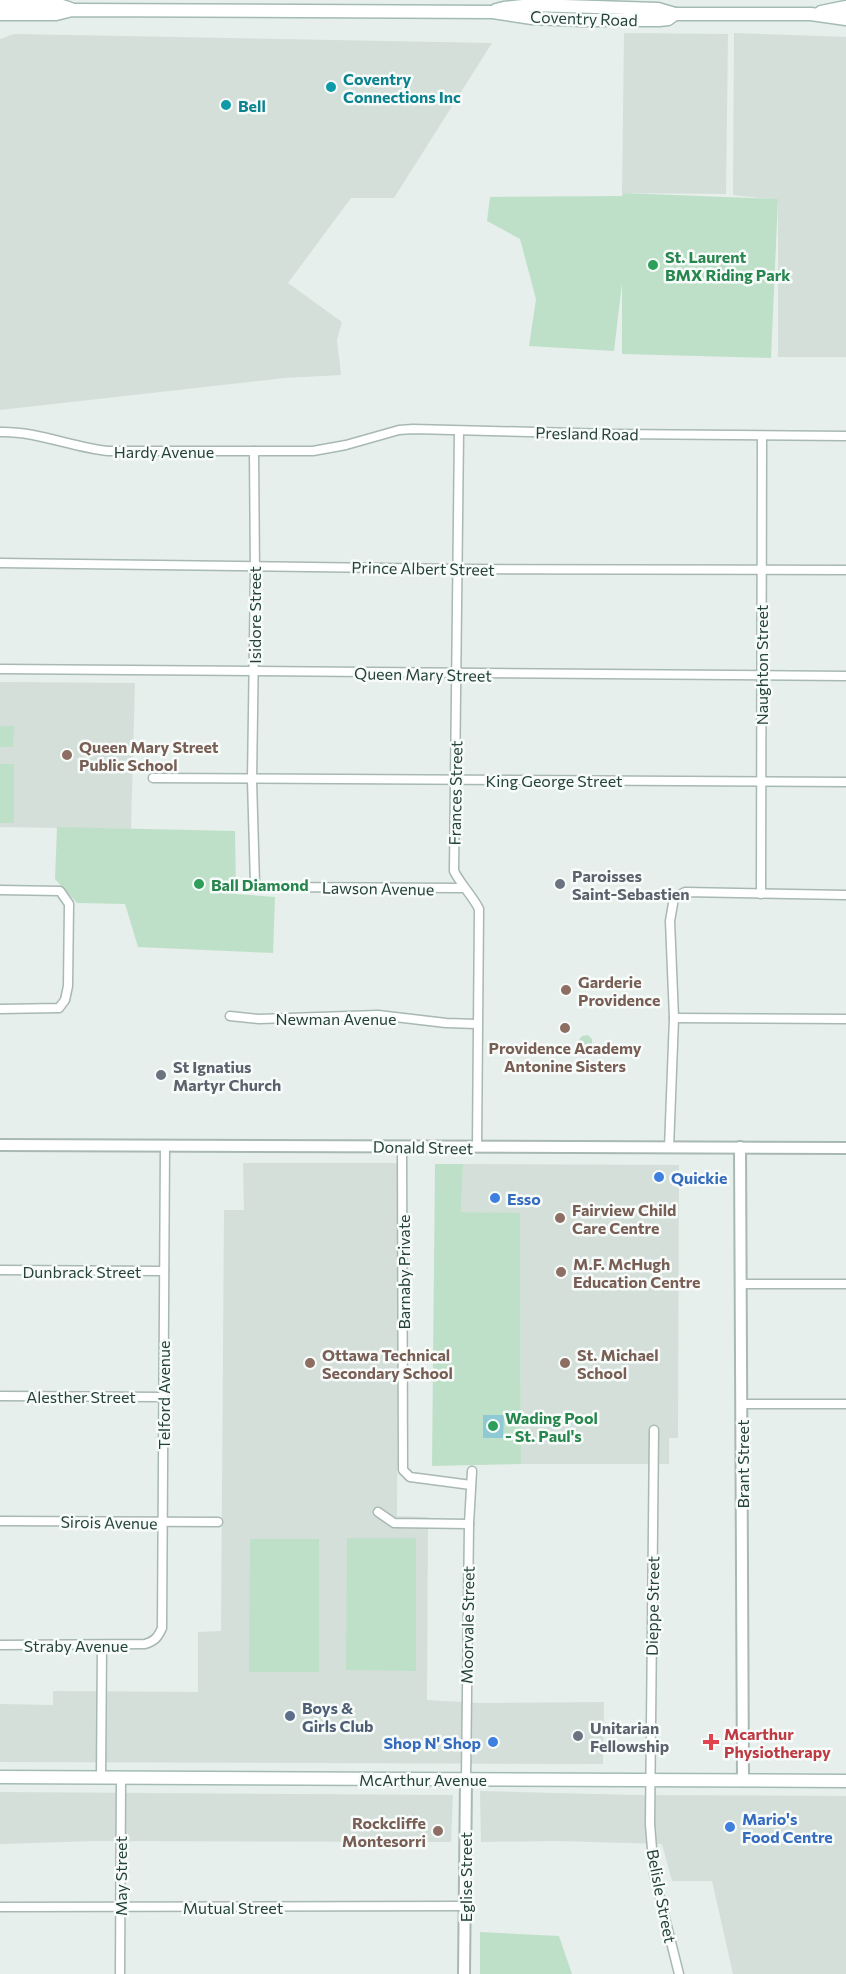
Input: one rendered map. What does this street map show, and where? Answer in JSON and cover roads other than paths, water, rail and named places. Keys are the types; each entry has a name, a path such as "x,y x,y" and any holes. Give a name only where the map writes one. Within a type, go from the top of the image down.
{"main road":[{"name":"Coventry Road","path":"0,3 56,4 72,10"},
{"name":"Coventry Road","path":"0,14 56,14 72,10 493,12 532,4 556,8 658,9 675,14 811,14 846,19"},
{"name":"Coventry Road","path":"811,14 846,7"},
{"name":"McArthur Avenue","path":"0,1777 846,1781"}],"street":[{"name":"Presland Road","path":"330,448 399,430 413,429 846,436"},
{"name":"Frances Street","path":"459,431 454,871 463,888 472,896 479,909 477,1147"},
{"name":"Hardy Avenue","path":"0,432 24,433 108,451 289,452 330,448"},
{"name":"Naughton Street","path":"761,894 762,436"},
{"name":"Isidore Street","path":"252,780 254,451"},
{"name":"Prince Albert Street","path":"0,563 458,569 846,570"},
{"name":"Queen Mary Street","path":"0,669 846,676"},
{"name":"King George Street","path":"153,778 846,782"},
{"name":"Lawson Avenue","path":"252,780 255,884 259,887 463,888"},
{"path":"0,890 60,891 69,904 68,986 65,999 59,1008 0,1009"},
{"path":"669,1148 674,1017 670,921 674,898 685,892 846,895"},
{"name":"Newman Avenue","path":"230,1016 259,1019 378,1015 446,1023 477,1024"},
{"path":"674,1017 846,1019"},
{"name":"Telford Avenue","path":"152,1642 158,1637 162,1628 165,1144"},
{"name":"Donald Street","path":"0,1145 846,1148"},
{"name":"Barnaby Private","path":"402,1146 403,1470 410,1477 471,1485"},
{"name":"Brant Street","path":"740,1147 743,1781"},
{"name":"Dunbrack Street","path":"0,1270 164,1271"},
{"path":"740,1284 846,1284"},
{"name":"Alesther Street","path":"0,1395 163,1397"},
{"path":"742,1404 846,1404"},
{"name":"Dieppe Street","path":"650,1780 654,1430"},
{"name":"Moorvale Street","path":"466,1779 469,1524 472,1471"},
{"path":"378,1512 394,1523 469,1524"},
{"name":"Sirois Avenue","path":"0,1521 218,1522"},
{"name":"Straby Avenue","path":"0,1645 102,1645 152,1642"},
{"path":"102,1645 102,1778"},
{"name":"May Street","path":"120,1974 121,1778"},
{"name":"Eglise Street","path":"464,1974 466,1779"},
{"name":"Belisle Street","path":"650,1780 650,1824 654,1874 679,1974"},
{"name":"Mutual Street","path":"0,1907 466,1906"}],"water":[{"name":"Wading Pool - St. Paul's","path":"483,1415 504,1415 503,1438 483,1438"}],"place":[{"name":"Coventry Connections Inc","path":"331,87"},
{"name":"Bell","path":"226,105"},
{"name":"St. Laurent BMX Riding Park","path":"653,265"},
{"name":"Queen Mary Street Public School","path":"67,755"},
{"name":"Ball Diamond","path":"199,884"},
{"name":"Paroisses Saint-Sebastien","path":"560,884"},
{"name":"Garderie Providence","path":"566,990"},
{"name":"Providence Academy Antonine Sisters","path":"565,1028"},
{"name":"St Ignatius Martyr Church","path":"161,1075"},
{"name":"Quickie","path":"659,1177"},
{"name":"Esso","path":"495,1198"},
{"name":"Fairview Child Care Centre","path":"560,1218"},
{"name":"M.F. McHugh Education Centre","path":"561,1272"},
{"name":"Ottawa Technical Secondary School","path":"310,1363"},
{"name":"St. Michael School","path":"565,1363"},
{"name":"Wading Pool - St. Paul's","path":"493,1426"},
{"name":"Boys & Girls Club","path":"290,1716"},
{"name":"Unitarian Fellowship","path":"578,1736"},
{"name":"Shop N' Shop","path":"493,1742"},
{"name":"Mcarthur Physiotherapy","path":"711,1742"},
{"name":"Mario's Food Centre","path":"730,1827"},
{"name":"Rockcliffe Montesorri","path":"438,1831"}]}
